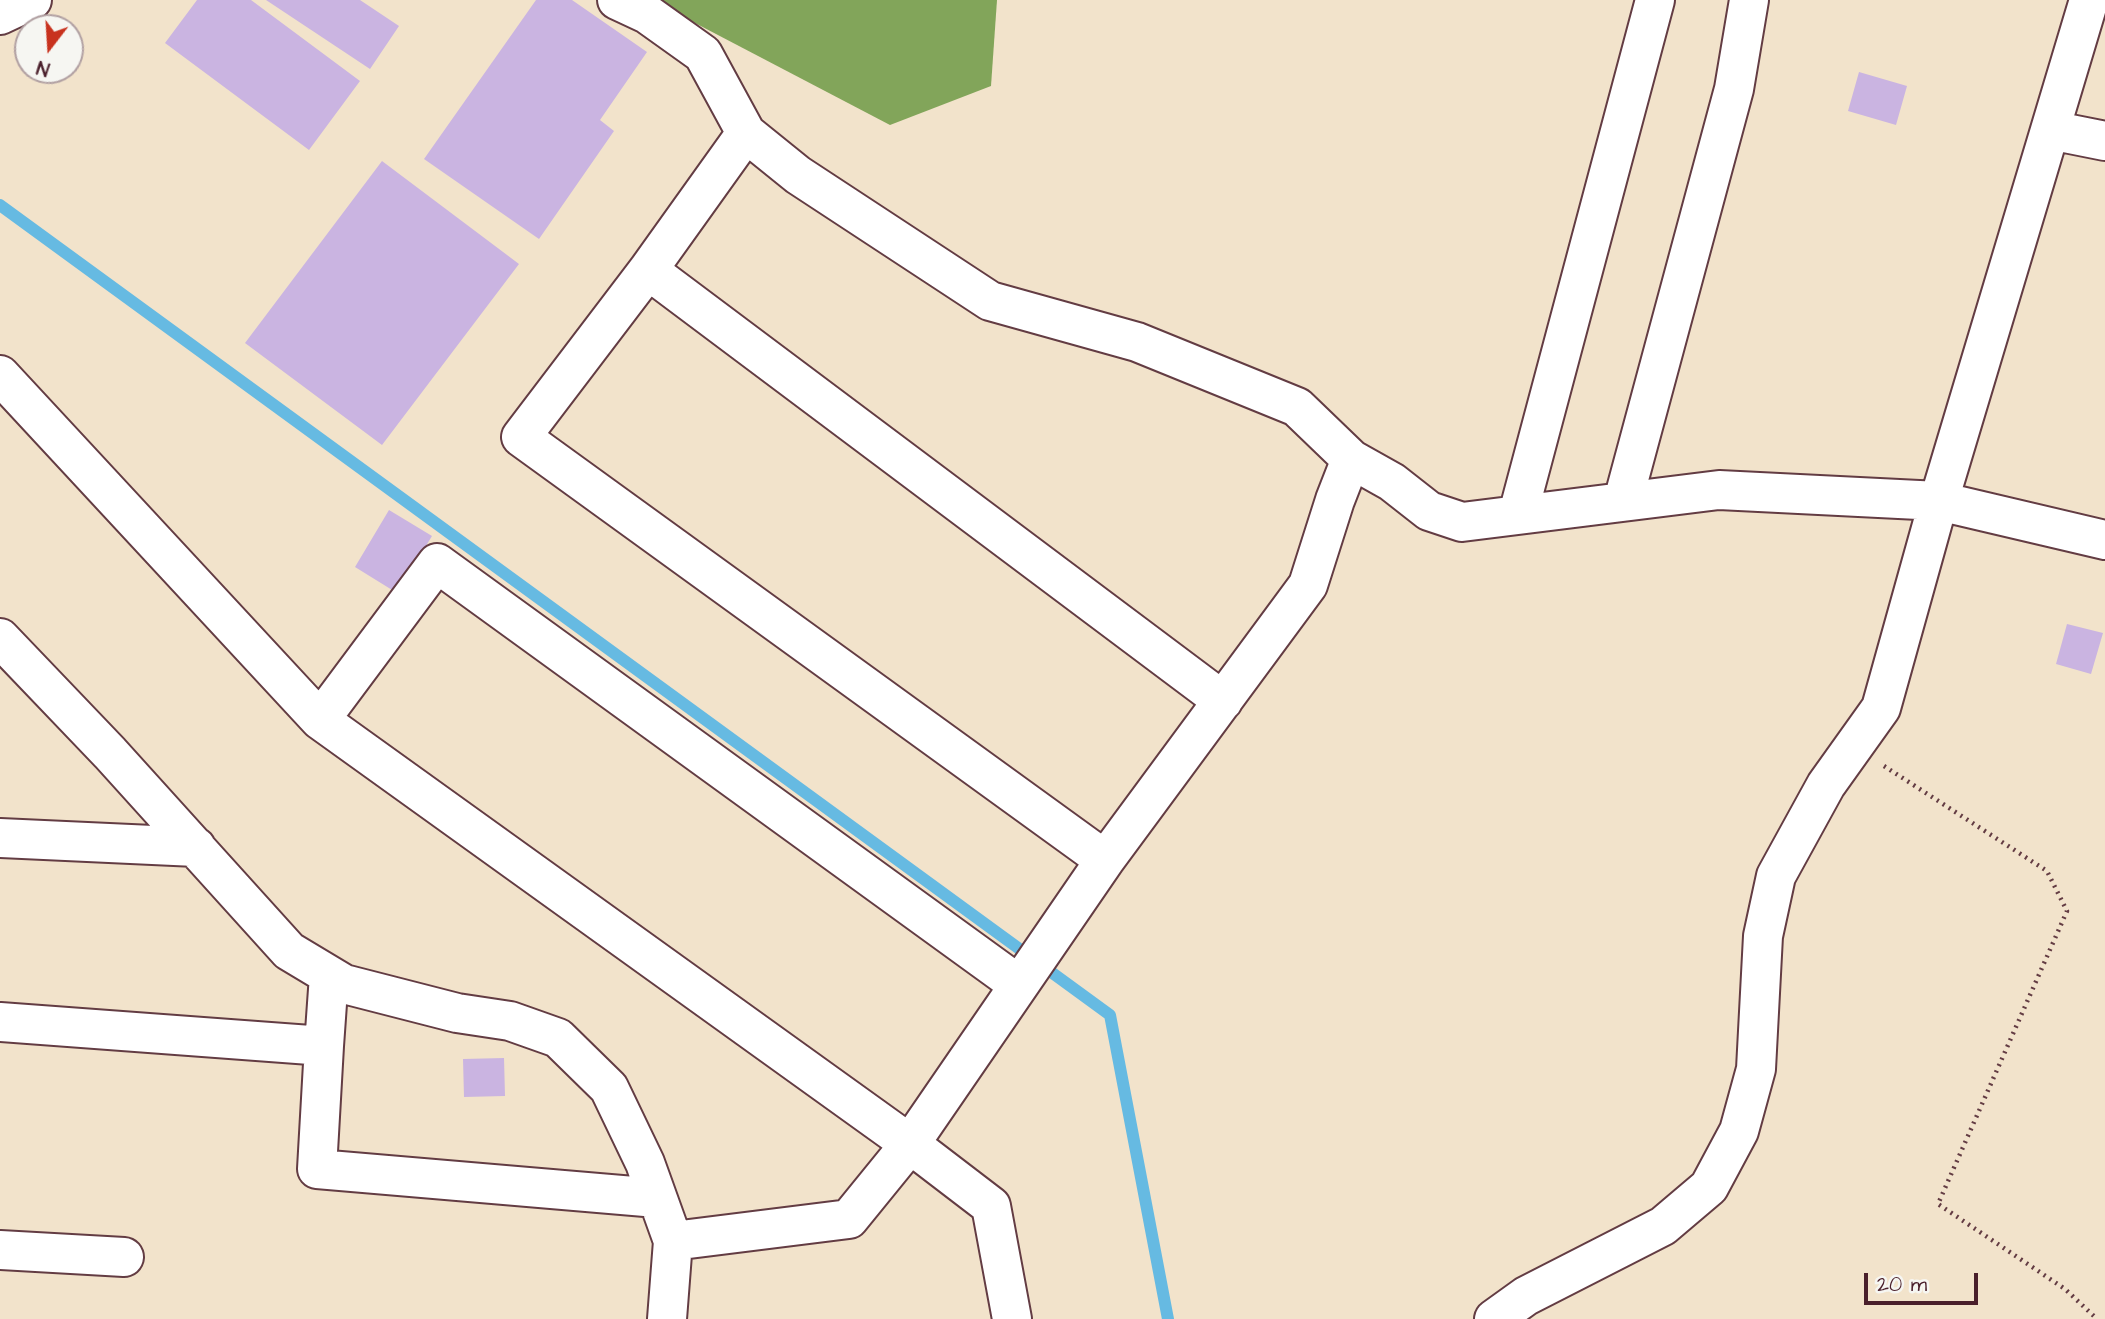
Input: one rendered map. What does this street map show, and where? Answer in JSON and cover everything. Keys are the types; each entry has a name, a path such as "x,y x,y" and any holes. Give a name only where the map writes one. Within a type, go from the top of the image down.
{"street":[{"path":"0,15 32,0"},
{"path":"617,0 647,14 702,54 746,133 797,175 990,301 1137,342 1297,407 1351,459 1392,482 1429,511 1462,522 1719,490 1939,501 2105,540"},
{"path":"1518,514 1655,0"},
{"path":"1623,501 1734,89 1749,0"},
{"path":"1494,1319 1526,1296 1663,1226 1709,1187 1739,1131 1756,1069 1763,936 1776,876 1826,785 1881,708 1939,501 2089,0"},
{"path":"2050,130 2105,141"},
{"path":"746,133 648,270 521,436 1105,860"},
{"path":"648,270 1223,701"},
{"path":"0,375 320,720 910,1144 991,1206 1012,1319"},
{"path":"673,1241 849,1219 910,1144 1105,860 1308,585 1351,459"},
{"path":"320,720 437,563 1019,985"},
{"path":"0,638 196,847 289,951 344,984 457,1013 510,1021 558,1038 609,1088 645,1163 673,1241 667,1319"},
{"path":"0,838 196,847"},
{"path":"329,975 317,1169 657,1198"},
{"path":"0,1022 324,1046"},
{"path":"0,1250 124,1257"}],"path":[{"path":"1854,747 2047,871 2067,911 1938,1204 2064,1289 2097,1319"}],"green space":[{"path":"651,0 997,0 991,86 890,125"}],"building":[{"path":"197,0 251,0 360,81 309,150 165,43"},
{"path":"266,0 360,0 399,26 370,69"},
{"path":"536,0 572,0 647,52 600,120 614,131 539,239 424,159"},
{"path":"1859,72 1907,86 1896,125 1848,111"},
{"path":"382,161 519,264 382,445 245,343"},
{"path":"389,510 432,536 397,593 355,567"},
{"path":"2067,624 2103,633 2091,674 2056,664"},
{"path":"504,1058 505,1096 464,1097 463,1059"}],"waterway":[{"path":"0,205 1110,1015 1168,1319"}]}
